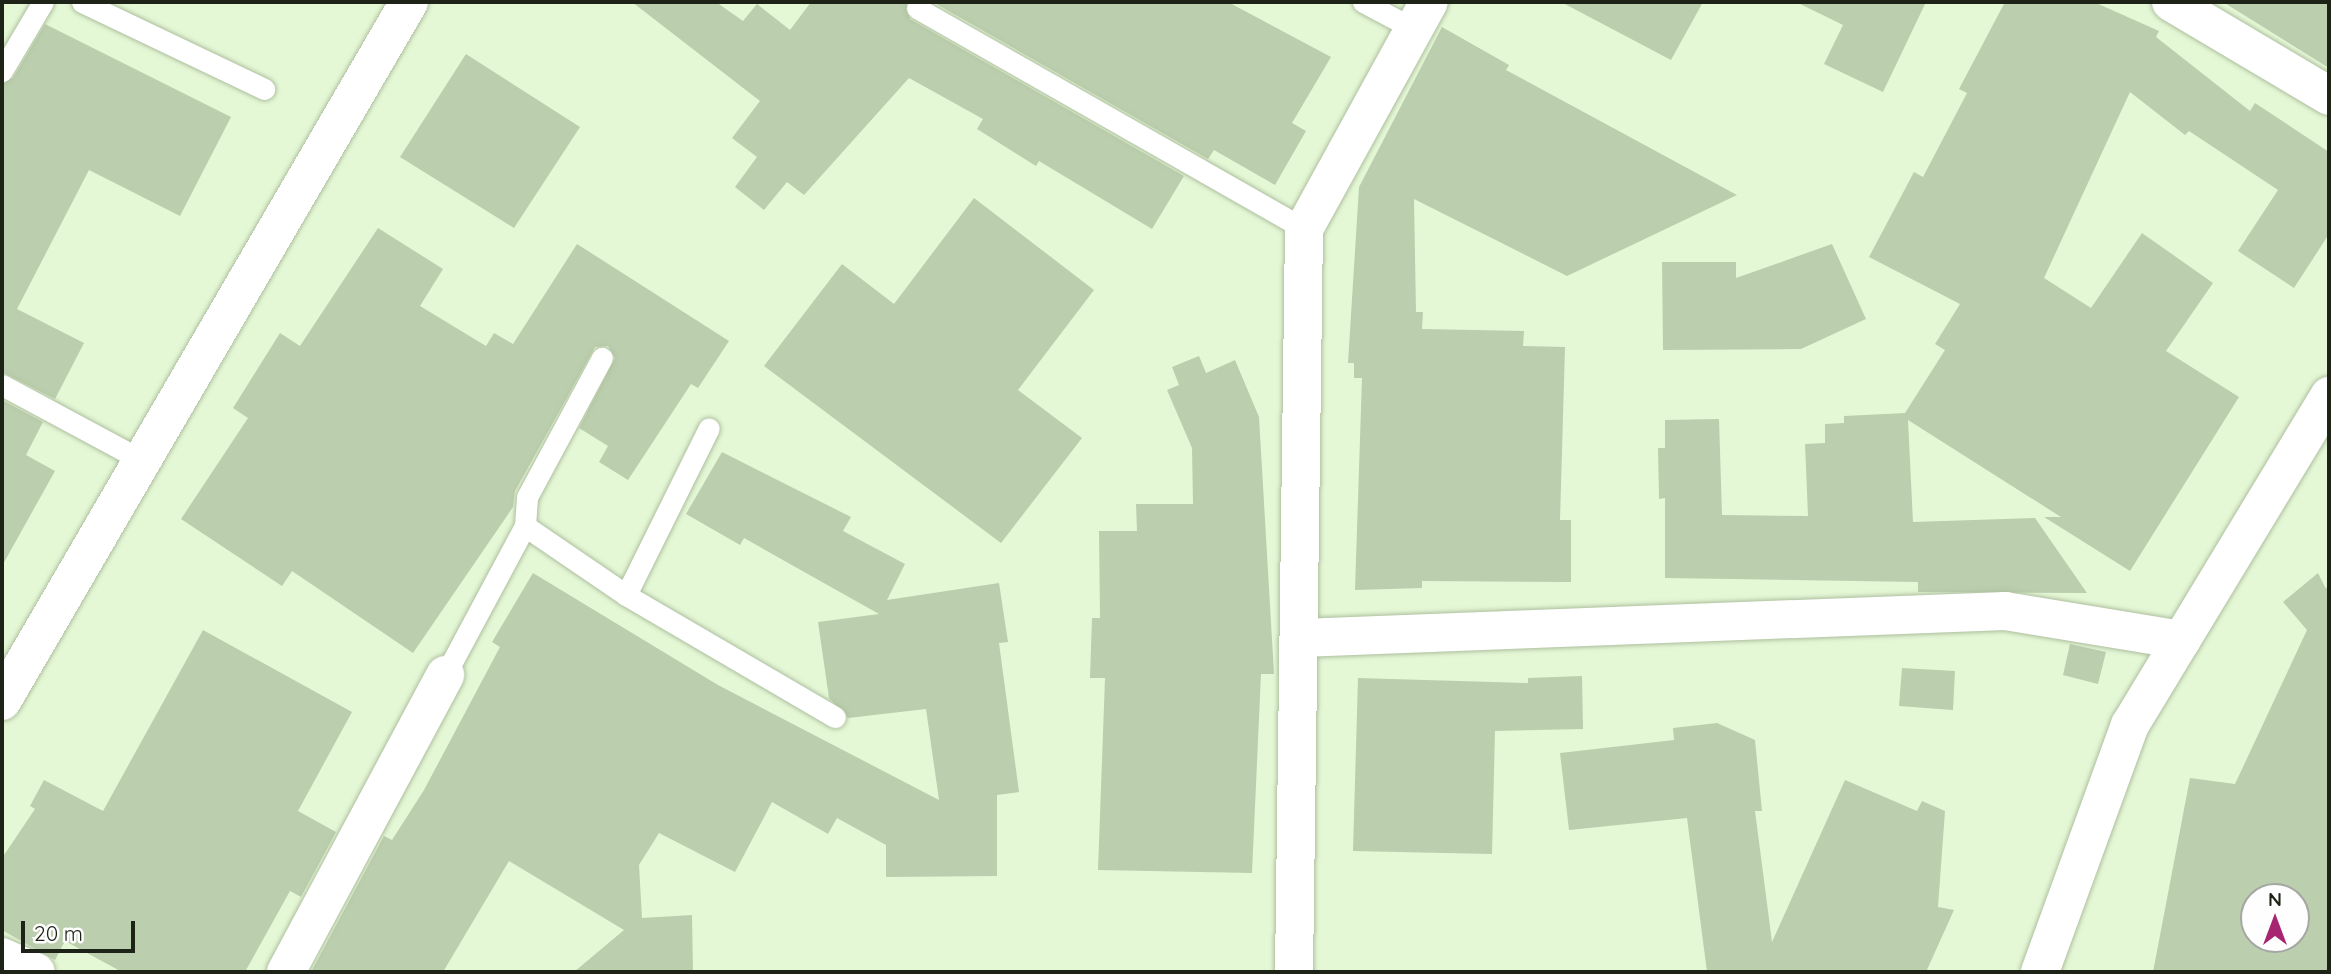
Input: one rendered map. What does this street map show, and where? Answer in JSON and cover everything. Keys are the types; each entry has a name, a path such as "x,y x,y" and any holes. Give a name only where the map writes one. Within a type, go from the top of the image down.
{"street":[{"path":"2,701 409,2"},
{"path":"2171,2 2329,96"},
{"path":"1294,972 1301,638 1304,229 1422,15"},
{"path":"2040,972 2130,725 2329,396"},
{"path":"1301,638 2005,611 2182,640"},
{"path":"286,972 445,675"},
{"path":"2,957 36,972"}],"lane":[{"path":"2,71 43,2"},
{"path":"82,2 264,89"},
{"path":"1363,2 1422,15"},
{"path":"917,8 1304,229"},
{"path":"445,675 525,526 527,497 601,358"},
{"path":"2,385 143,461"},
{"path":"626,595 709,428"},
{"path":"525,526 626,595 835,717"}],"building":[{"path":"632,2 716,2 743,21 757,4 790,30 811,2 906,2 910,19 1184,176 1152,229 1039,161 1036,166 977,129 983,119 909,78 804,195 787,182 764,210 735,187 757,157 732,138 760,101"},
{"path":"933,2 1228,2 1331,57 1292,123 1306,131 1275,185 1214,150 1208,159"},
{"path":"1561,2 1703,2 1671,60"},
{"path":"1796,2 1926,2 1883,92 1824,64 1843,25"},
{"path":"2005,2 2094,2 2159,31 2156,37 2250,111 2255,103 2329,152 2329,234 2294,288 2238,251 2278,190 2189,131 2185,135 2130,92 2044,278 2091,308 2142,233 2213,283 2166,351 2239,397 2130,571 2044,517 2061,517 1908,420 1913,522 2035,518 2087,593 1918,592 1918,582 1665,578 1665,498 1659,499 1658,448 1665,448 1665,420 1719,419 1722,515 1808,516 1805,444 1825,443 1825,424 1844,423 1844,416 1905,413 1945,350 1935,344 1960,304 1869,257 1914,172 1923,177 1967,93 1959,89"},
{"path":"2223,2 2329,2 2329,68"},
{"path":"45,24 231,117 180,216 89,170 17,309 84,343 55,399 2,372 2,84 13,78"},
{"path":"1442,27 1509,65 1506,70 1737,195 1567,276 1414,199 1416,312 1423,312 1422,329 1524,331 1523,346 1565,347 1560,520 1571,520 1571,582 1422,581 1422,588 1355,590 1362,378 1354,378 1354,363 1348,363 1359,187"},
{"path":"466,54 580,127 514,228 400,157"},
{"path":"974,198 1094,290 1018,390 1082,438 1001,543 764,366 842,264 894,304"},
{"path":"378,228 443,269 420,306 486,346 494,333 513,344 577,244 729,341 698,388 691,384 628,480 599,462 608,446 579,428 615,358 608,346 595,347 515,491 513,507 413,653 292,571 282,586 181,519 248,418 233,408 280,333 300,346"},
{"path":"1832,244 1866,319 1801,349 1663,350 1662,262 1736,262 1736,278"},
{"path":"1199,356 1206,373 1235,360 1259,417 1274,674 1261,674 1252,873 1098,870 1105,678 1090,678 1092,618 1100,618 1099,531 1137,531 1136,504 1193,504 1192,448 1167,390 1179,385 1172,367"},
{"path":"2,400 43,422 26,455 55,471 2,566"},
{"path":"722,452 851,517 843,531 905,564 887,600 999,583 1008,642 999,643 1019,792 997,795 997,876 886,877 886,845 837,818 828,834 772,802 735,872 659,833 639,865 642,918 692,915 693,972 574,972 624,930 509,861 443,972 311,972 384,836 392,840 424,790 500,647 492,642 533,573 718,685 939,800 926,709 848,718 829,698 818,622 879,614 744,538 740,545 686,514"},
{"path":"2318,573 2326,589 2329,582 2329,972 2153,972 2190,778 2235,784 2307,630 2283,602"},
{"path":"203,630 352,712 298,811 336,832 301,897 290,891 245,972 122,972 65,941 55,960 2,930 2,858 35,809 30,806 44,780 103,811"},
{"path":"2070,644 2106,652 2098,684 2063,675"},
{"path":"1902,668 1955,671 1953,710 1899,706"},
{"path":"1582,676 1583,729 1495,731 1492,854 1353,851 1358,678 1528,683 1528,678"},
{"path":"1717,723 1755,740 1762,811 1755,811 1772,942 1845,780 1917,811 1922,801 1945,811 1938,907 1954,910 1926,972 1707,972 1687,818 1569,830 1560,753 1674,740 1673,728"}]}
